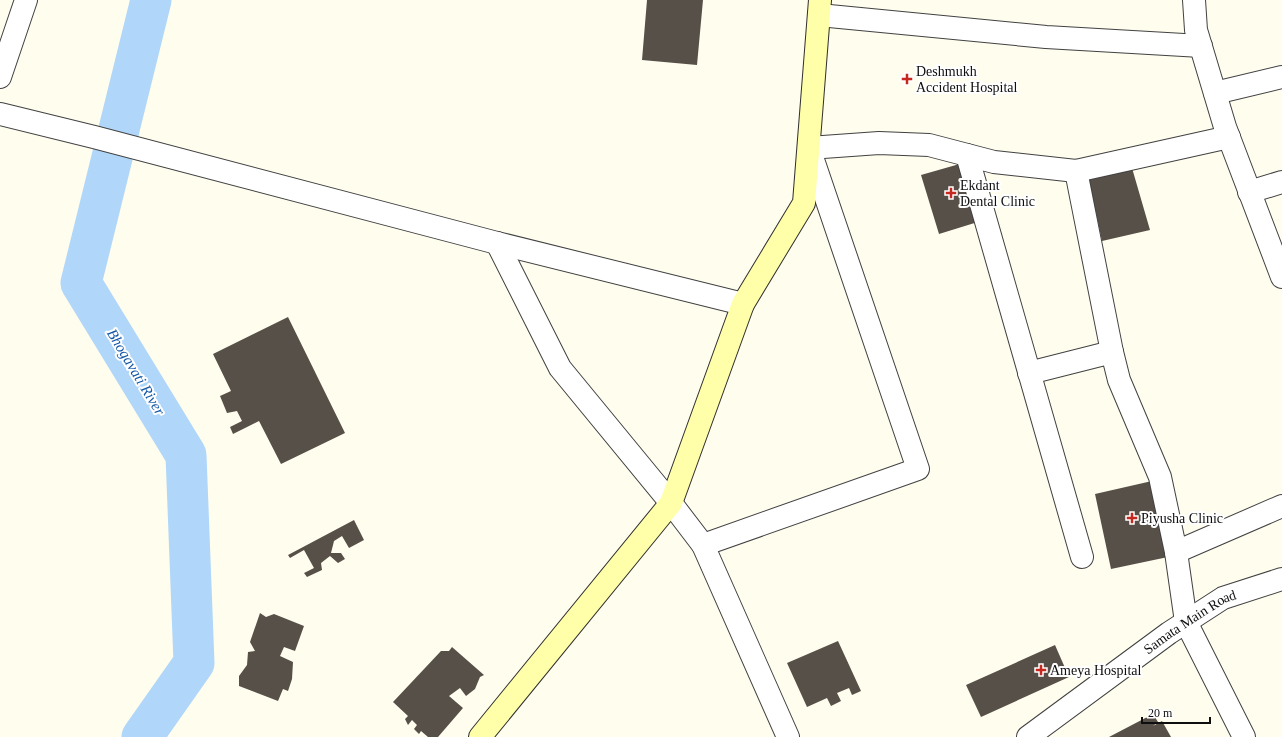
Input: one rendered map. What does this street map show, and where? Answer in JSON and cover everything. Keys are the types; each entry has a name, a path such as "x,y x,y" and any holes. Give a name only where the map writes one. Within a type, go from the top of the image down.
{"street":[{"path":"0,76 26,0"},
{"path":"1194,0 1196,30 1215,93 1229,137 1282,278"},
{"path":"480,737 671,503 743,304 804,203 820,7 1046,37 1202,46"},
{"path":"1215,93 1282,77"},
{"path":"0,114 94,136 497,243 743,304"},
{"path":"808,148 886,143 929,145 994,162 1076,171 1229,137"},
{"path":"703,545 918,469 808,148"},
{"path":"967,156 1082,557"},
{"path":"1076,171 1112,352 1119,380 1160,477 1176,552 1186,622 1244,737"},
{"path":"1249,192 1282,182"},
{"path":"497,243 560,368 671,503 703,545 788,737"},
{"path":"1029,373 1112,352"},
{"path":"1176,552 1282,506"},
{"name":"Samata Main Road","path":"1029,737 1186,622 1223,598 1282,578"}],"building":[{"path":"647,0 703,0 697,65 642,60"},
{"path":"963,163 981,221 939,234 921,175"},
{"path":"1132,168 1150,230 1102,241 1089,180"},
{"path":"288,317 345,433 281,464 259,421 233,434 230,427 242,421 237,411 227,413 220,396 231,391 213,354"},
{"path":"1152,481 1168,557 1111,569 1095,494"},
{"path":"354,520 364,540 349,548 342,536 334,541 331,553 341,553 345,559 338,563 330,556 321,563 322,570 307,577 304,573 314,568 304,550 290,558 288,555"},
{"path":"260,613 266,617 274,614 304,626 295,651 284,647 280,656 293,662 292,679 288,691 283,689 278,701 239,686 239,676 247,665 248,652 255,651 250,642"},
{"path":"838,641 861,691 852,695 849,688 837,693 841,701 831,706 827,698 807,707 787,663"},
{"path":"1055,645 1069,677 981,717 966,685"},
{"path":"452,647 484,675 480,677 475,689 466,696 460,688 449,696 463,708 438,737 428,737 421,731 419,734 414,729 417,725 412,720 408,725 405,719 408,716 393,702 441,651 449,651"},
{"path":"1153,714 1158,722 1153,726 1162,721 1171,737 1109,737"}],"waterway":[{"name":"Bhogavati River","path":"142,737 194,663 186,455 81,283 151,0"}],"place":[{"name":"Deshmukh Accident Hospital","path":"907,79"},
{"name":"Ekdant Dental Clinic","path":"951,193"},
{"name":"Piyusha Clinic","path":"1132,518"},
{"name":"Ameya Hospital","path":"1041,670"}]}
